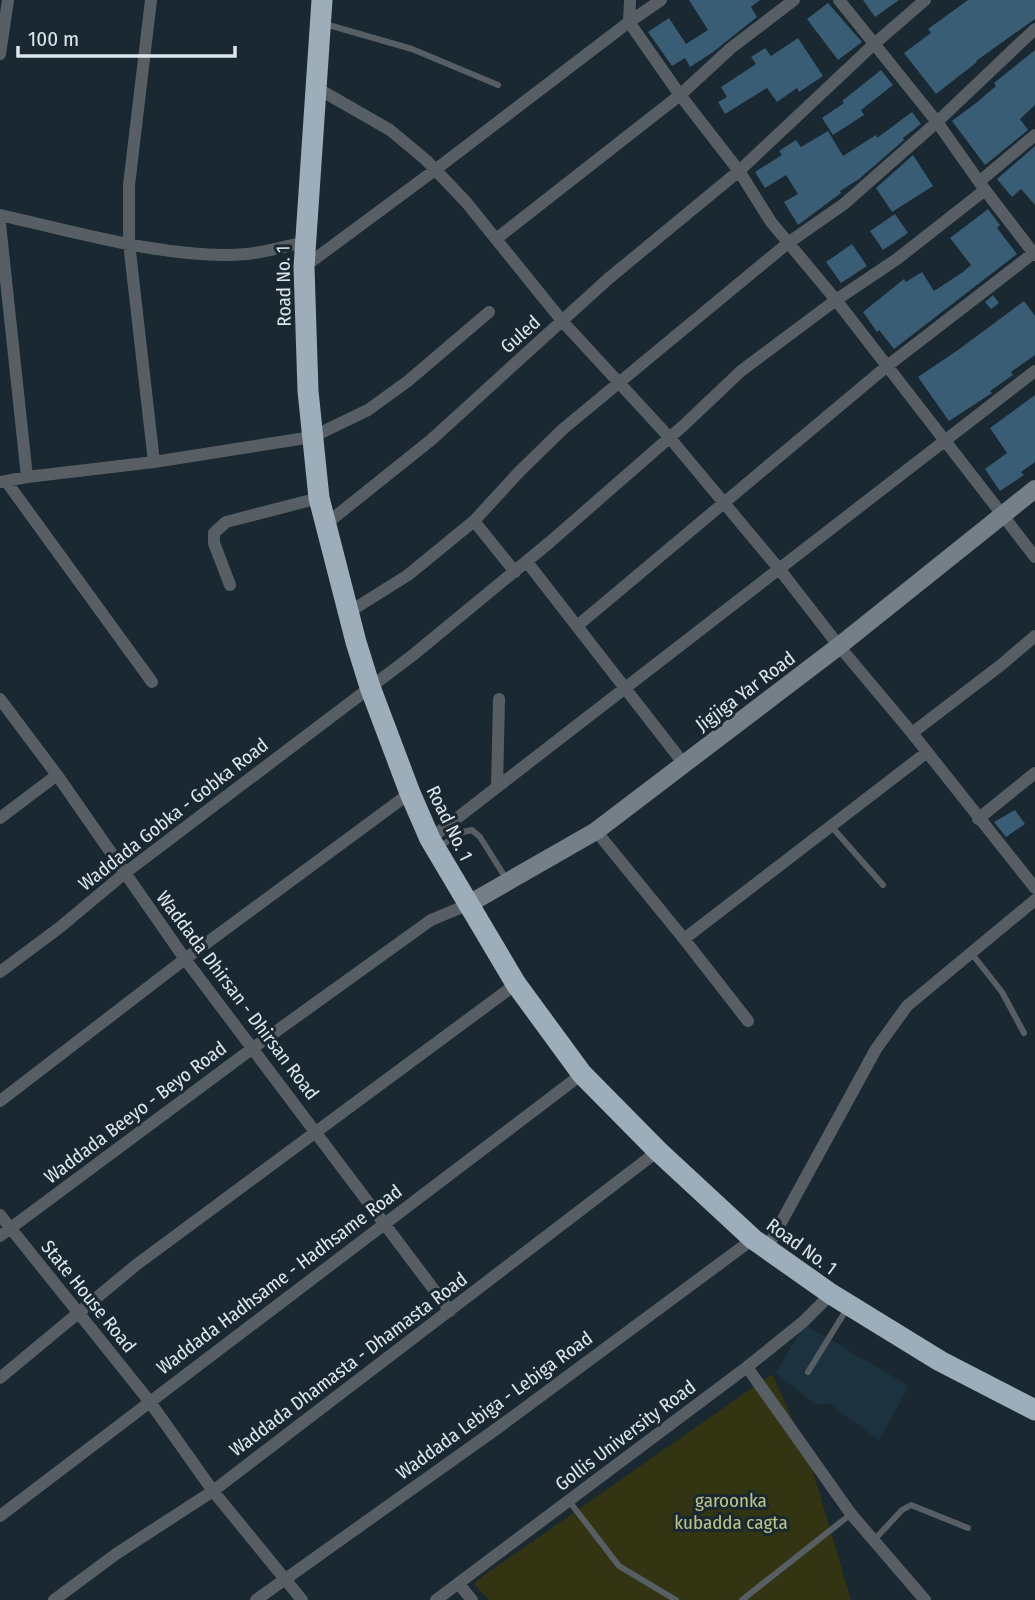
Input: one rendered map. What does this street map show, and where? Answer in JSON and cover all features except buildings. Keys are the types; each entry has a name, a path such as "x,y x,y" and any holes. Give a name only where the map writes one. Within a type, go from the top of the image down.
{"highway":[{"name":"Road No. 1","path":"322,0 304,267 312,437 319,498 370,687 410,793 433,844 516,984 582,1074 659,1151 760,1243 831,1294 940,1361 1035,1410"}],"street":[{"path":"0,54 8,0"},
{"path":"151,0 129,185 129,243 154,462"},
{"path":"630,0 629,22 680,95 739,171 771,222 836,300 1035,557"},
{"path":"304,267 662,0"},
{"path":"496,239 680,95 731,48 794,0"},
{"path":"577,626 886,367 1035,253 982,186 937,122 839,0"},
{"name":"Guled","path":"326,524 431,440 608,279 739,171 925,0"},
{"path":"349,612 408,575 474,521 563,429 788,243 844,204 937,122 1035,29"},
{"path":"315,87 390,130 466,202 563,322 670,437 1035,887"},
{"name":"Waddada Gobka - Gobka Road","path":"0,972 59,928 125,873 413,655 527,562 741,371 836,300 897,259 982,186 1035,135"},
{"path":"0,215 189,253 247,254 305,242"},
{"path":"0,225 27,477"},
{"path":"152,682 3,482 312,437 368,410 489,312"},
{"path":"433,844 496,787 1035,371"},
{"name":"Jigjiga Yar Road","path":"467,905 596,831 839,646 1035,489"},
{"path":"230,585 214,543 214,533 226,522 319,498"},
{"path":"474,521 515,572"},
{"path":"527,562 684,764"},
{"path":"912,733 1035,636"},
{"name":"Waddada Dhirsan - Dhirsan Road","path":"0,699 57,775 185,959 450,1311"},
{"path":"496,787 499,699"},
{"path":"684,939 926,752"},
{"path":"978,819 1035,773"},
{"path":"0,818 57,775"},
{"path":"0,1101 185,959 410,793"},
{"path":"596,831 748,1021"},
{"path":"760,1243 876,1049 907,1006 1035,900"},
{"name":"Waddada Beeyo - Beyo Road","path":"5,1232 431,920 467,905"},
{"path":"0,1378 136,1265 516,984"},
{"name":"Waddada Hadhsame - Hadhsame Road","path":"0,1516 582,1074"},
{"name":"Waddada Dhamasta - Dhamasta Road","path":"54,1600 116,1554 213,1491 659,1151"},
{"name":"State House Road","path":"0,1215 5,1232 78,1314 150,1402 213,1491 302,1600"},
{"name":"Waddada Lebiga - Lebiga Road","path":"256,1600 760,1243"},
{"name":"Gollis University Road","path":"436,1600 747,1367 803,1322 831,1294"},
{"path":"747,1367 851,1514 925,1600"},
{"path":"459,1584 472,1600"}],"lane":[{"path":"320,22 412,49 498,85"},
{"path":"831,826 883,885"},
{"path":"433,844 472,830 480,836 508,881"},
{"path":"972,954 1002,992 1024,1033"},
{"path":"808,1372 849,1306"},
{"path":"569,1501 619,1566 676,1600"},
{"path":"873,1542 902,1510 911,1505 968,1528"},
{"path":"743,1600 851,1514"}],"shaded area":[{"path":"804,1324 909,1386 879,1440 829,1403 816,1405 776,1373"}],"green space":[{"name":"garoonka kubadda cagta","path":"772,1374 807,1451 851,1600 489,1600 474,1584 483,1576"}]}
